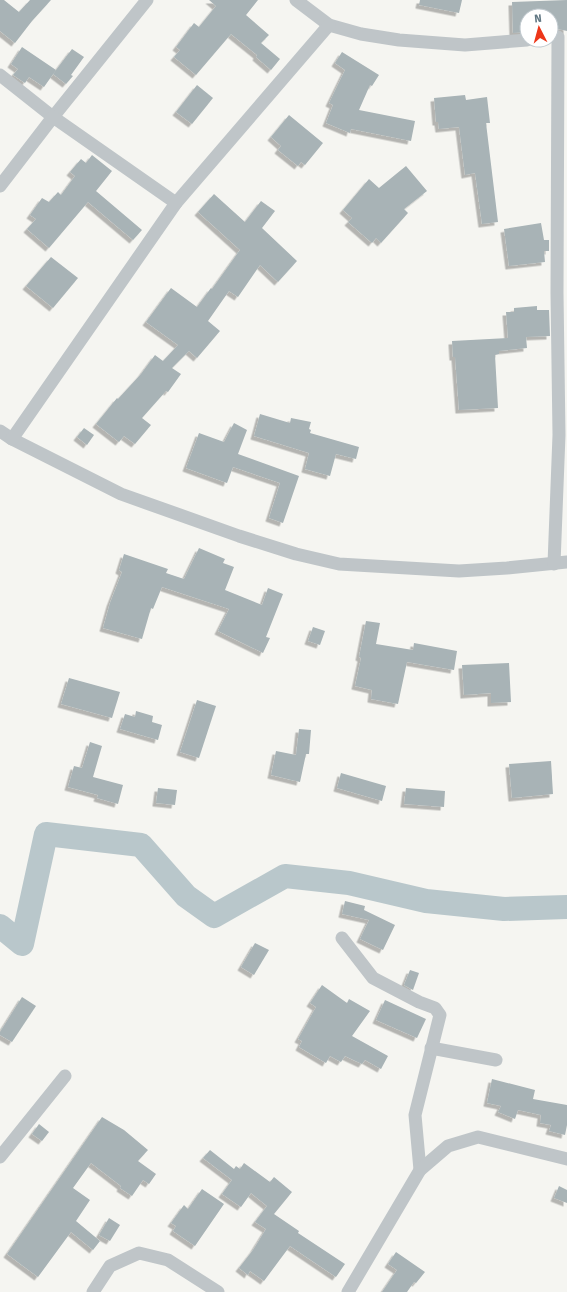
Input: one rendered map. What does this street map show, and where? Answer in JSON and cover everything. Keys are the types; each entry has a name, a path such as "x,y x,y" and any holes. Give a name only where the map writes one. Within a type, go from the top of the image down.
{"street":[{"path":"0,186 52,117 147,0"},
{"path":"296,0 328,25 361,34 406,41 466,45 519,41"},
{"path":"12,438 176,203 328,25"},
{"path":"0,431 121,494 238,536 296,554 339,564 459,571 561,563 557,293 559,48"},
{"path":"0,75 52,117 176,203"},
{"path":"342,938 373,978 434,1008 440,1015 415,1115 420,1170"},
{"path":"431,1048 496,1060"},
{"path":"0,1157 65,1076"},
{"path":"348,1292 420,1170 448,1146 478,1137 567,1159"},
{"path":"93,1292 110,1266 139,1253 168,1260 218,1292"}],"building":[{"path":"0,0 4,0 19,12 30,0 51,0 15,43 0,31"},
{"path":"209,0 258,0 246,15 269,35 261,43 280,59 271,70 256,57 257,55 231,34 196,75 174,57 180,50 176,47 194,23 199,27 216,6"},
{"path":"420,0 462,0 459,13 419,5"},
{"path":"567,0 567,31 559,29 559,8 519,8 519,33 513,33 512,2"},
{"path":"22,47 56,70 44,87 29,77 25,83 13,75 18,69 11,64"},
{"path":"72,49 84,57 71,75 73,76 66,84 53,74"},
{"path":"342,52 379,75 372,86 370,85 359,110 415,121 411,141 351,129 350,133 326,123 333,105 329,103 345,70 335,63"},
{"path":"197,85 213,98 192,124 176,112"},
{"path":"465,95 466,100 487,97 490,123 486,123 498,222 482,224 475,173 465,175 459,127 439,129 438,122 436,122 434,98"},
{"path":"289,115 323,143 305,165 301,162 298,166 278,150 281,146 271,137"},
{"path":"92,155 112,171 96,191 142,230 133,240 88,202 49,248 27,229 36,219 30,215 42,198 49,202 58,192 61,195 75,176 70,172 81,159 86,163"},
{"path":"406,166 427,191 404,209 408,213 381,243 376,238 372,243 348,222 352,218 343,210 369,179 379,188"},
{"path":"214,194 245,222 261,201 275,211 262,228 297,261 278,282 260,265 238,297 229,291 208,321 220,331 197,358 189,351 172,368 181,374 168,392 166,391 142,418 151,425 135,444 124,436 119,442 96,424 117,398 118,399 141,374 155,355 163,361 178,345 146,322 171,288 197,307 240,250 198,212"},
{"path":"541,223 544,240 549,240 549,251 544,251 545,262 509,266 504,229"},
{"path":"51,257 78,278 53,308 26,286"},
{"path":"537,306 537,310 549,310 550,336 526,337 527,348 499,351 499,354 495,355 498,408 459,410 455,357 453,357 452,341 508,338 506,312 514,312 514,308"},
{"path":"260,414 290,423 291,418 311,422 309,429 311,430 310,433 359,447 356,459 336,454 330,476 305,469 309,453 254,436"},
{"path":"234,423 247,430 238,454 299,476 283,523 269,518 280,483 233,467 227,483 186,468 199,433 224,442"},
{"path":"84,428 94,435 87,445 77,437"},
{"path":"199,548 225,559 223,563 234,567 225,590 262,605 268,588 283,594 266,637 270,638 263,653 218,631 229,609 162,587 153,609 151,608 142,639 103,628 110,603 122,572 119,570 124,554 168,569 166,573 184,579"},
{"path":"366,621 380,623 376,644 413,650 414,643 457,651 454,670 407,662 398,704 371,699 372,690 355,686 361,658 359,657"},
{"path":"313,627 325,631 320,645 308,641"},
{"path":"509,663 511,702 491,703 491,693 464,695 462,665"},
{"path":"69,678 120,692 112,718 61,704"},
{"path":"197,700 216,706 199,758 180,752"},
{"path":"136,711 153,716 152,722 162,725 158,740 120,729 125,714 135,717"},
{"path":"299,729 311,730 309,754 306,754 300,782 271,775 276,751 296,755"},
{"path":"90,742 102,746 93,777 123,785 118,804 97,798 98,795 68,787 74,766 82,768"},
{"path":"551,761 553,794 512,798 509,764"},
{"path":"341,773 386,786 382,801 337,788"},
{"path":"158,788 177,790 175,805 156,803"},
{"path":"406,788 445,791 444,807 404,804"},
{"path":"345,901 365,906 364,910 395,925 383,950 360,939 369,920 342,914"},
{"path":"255,943 269,950 254,975 241,967"},
{"path":"410,970 419,973 413,990 404,985"},
{"path":"322,985 347,1003 349,999 370,1011 352,1036 388,1056 381,1069 365,1060 362,1064 345,1056 341,1062 330,1056 326,1063 299,1047 302,1041 298,1039 316,1007 310,1003"},
{"path":"22,997 36,1006 12,1042 0,1035 0,1032"},
{"path":"385,1000 426,1019 417,1038 376,1020"},
{"path":"492,1079 535,1090 533,1099 567,1105 567,1125 565,1135 549,1131 551,1125 540,1123 541,1115 518,1110 515,1119 498,1112 501,1106 487,1103"},
{"path":"102,1117 124,1130 148,1150 138,1161 156,1174 149,1184 143,1180 132,1196 120,1188 121,1186 91,1163 73,1188 90,1200 76,1221 100,1241 93,1250 71,1232 38,1277 7,1254"},
{"path":"39,1124 49,1132 42,1141 32,1134"},
{"path":"210,1150 234,1169 236,1166 240,1169 244,1163 270,1182 274,1177 292,1192 274,1214 299,1231 298,1233 345,1264 336,1277 290,1246 264,1281 250,1271 248,1275 239,1268 253,1250 266,1229 255,1222 267,1206 251,1193 241,1207 222,1194 232,1180 203,1158"},
{"path":"559,1186 567,1190 567,1203 554,1198"},
{"path":"202,1189 224,1204 195,1246 173,1231 176,1226 171,1223 184,1205 188,1209"},
{"path":"109,1218 120,1225 110,1241 99,1235"},
{"path":"396,1252 425,1272 416,1283 414,1282 407,1292 382,1292 397,1270 388,1264"}],"waterway":[{"path":"0,926 22,944 46,834 141,845 186,896 214,916 285,876 349,883 426,901 504,909 567,907"}]}
